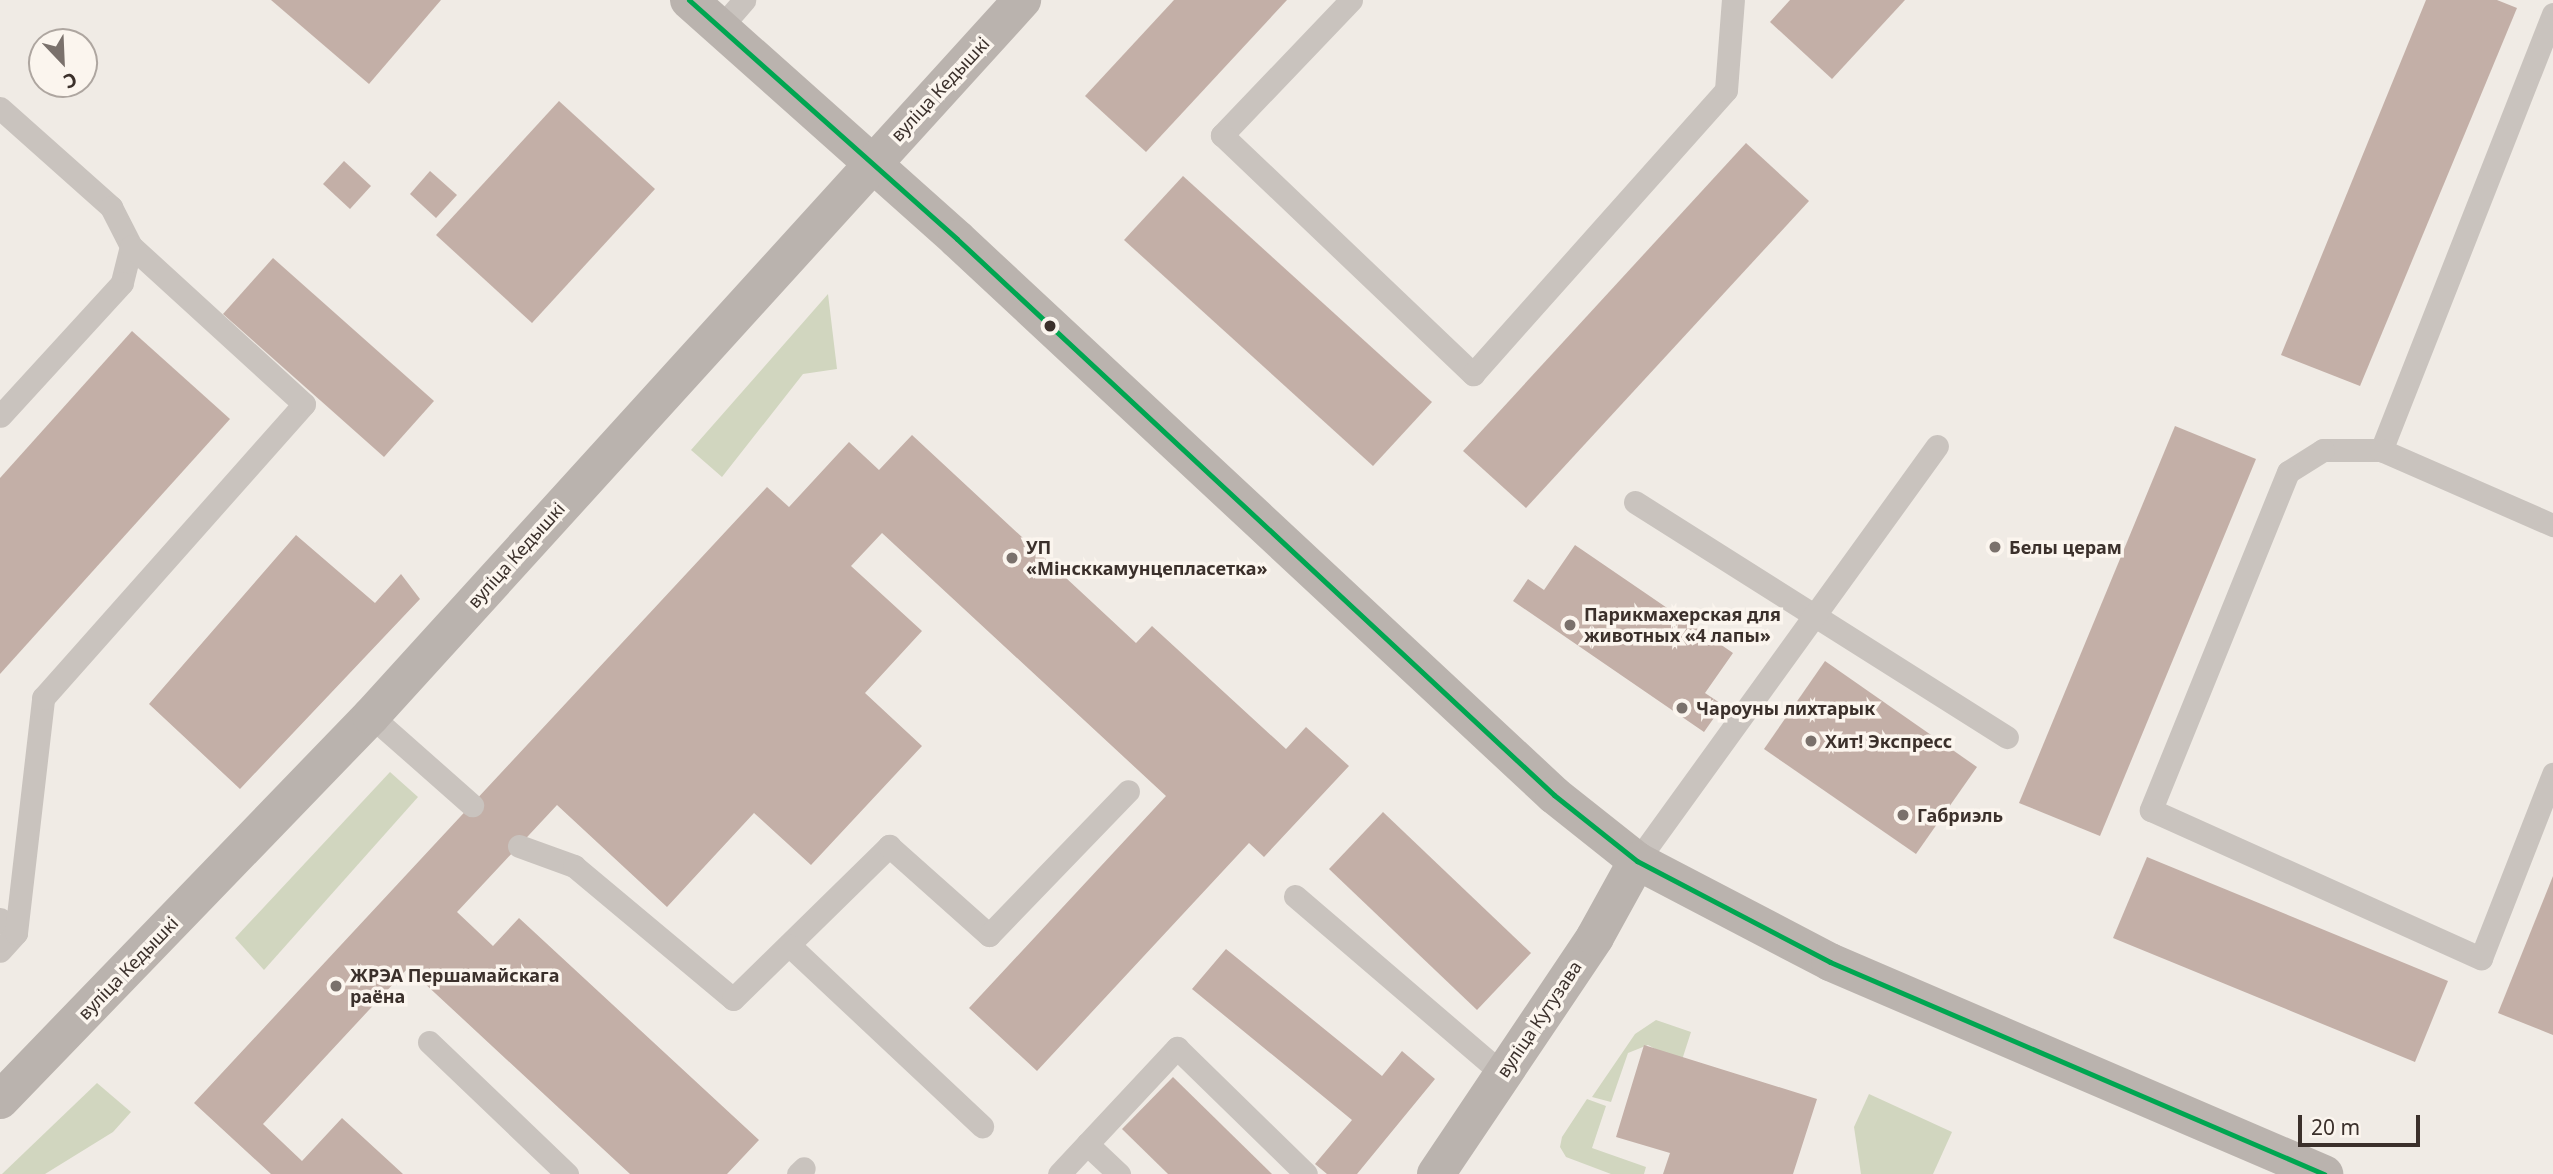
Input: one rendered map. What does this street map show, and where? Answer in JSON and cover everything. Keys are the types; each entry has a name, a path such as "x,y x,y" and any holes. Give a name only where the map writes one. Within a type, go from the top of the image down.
{"main road":[{"path":"689,0 732,14 870,165 957,239 1554,795 1637,862 1830,962 2324,1174"},
{"name":"вуліца Кедышкі","path":"0,1100 371,716 1022,0"},
{"name":"вуліца Кутузава","path":"1436,1174 1595,937 1637,862"}],"lane":[{"path":"1351,0 1222,135 1473,374 1726,90 1733,0"},
{"path":"2381,450 2553,14"},
{"path":"0,108 111,207 131,246 304,404 43,698 8,926 0,951"},
{"path":"0,416 122,283 131,246"},
{"path":"1637,862 1937,446"},
{"path":"2553,525 2381,450 2323,450 2288,472 2151,810 2481,958 2553,774"},
{"path":"1635,502 1816,613 2007,737"},
{"path":"371,716 472,805"},
{"path":"519,846 574,866 733,999 889,846 989,935 1128,791"},
{"path":"1295,896 1503,1074"},
{"path":"789,946 982,1126"},
{"path":"429,1042 568,1174"},
{"path":"1059,1174 1177,1048 1306,1174"},
{"path":"1087,1144 1119,1174"}],"green space":[{"path":"828,294 837,369 803,374 722,477 691,450"},
{"path":"390,772 418,797 264,970 235,938"},
{"path":"1656,1020 1691,1032 1681,1063 1648,1045 1628,1053 1611,1102 1592,1097 1635,1034"},
{"path":"97,1083 131,1112 113,1132 45,1174 2,1174"},
{"path":"1869,1094 1952,1132 1933,1174 1861,1174 1854,1127"},
{"path":"1587,1099 1606,1106 1592,1148 1646,1167 1644,1174 1611,1174 1566,1157 1560,1147 1562,1137"}],"building":[{"path":"271,0 441,0 369,84"},
{"path":"1174,0 1287,0 1146,152 1085,96"},
{"path":"1790,0 1905,0 1832,79 1770,22"},
{"path":"2426,0 2497,0 2517,8 2360,386 2281,355"},
{"path":"559,101 655,189 532,323 436,235"},
{"path":"1746,143 1809,201 1526,508 1463,451"},
{"path":"344,161 371,186 350,209 323,184"},
{"path":"430,171 457,195 436,218 410,194"},
{"path":"1183,176 1432,402 1373,466 1124,240"},
{"path":"273,258 434,401 384,457 223,314"},
{"path":"132,331 230,419 0,674 0,478"},
{"path":"2175,426 2256,459 2100,836 2019,803"},
{"path":"912,435 1136,643 1152,626 1286,749 1306,727 1349,766 1264,857 1249,843 1037,1071 969,1008 1166,796 882,533 851,566 922,631 865,693 922,746 811,865 754,813 667,907 557,805 457,912 493,946 519,918 759,1140 727,1174 630,1174 408,968 263,1124 302,1161 342,1118 403,1174 271,1174 194,1103 767,487 789,507 849,442 879,470"},
{"path":"296,535 375,603 401,574 420,599 240,789 149,704"},
{"path":"1575,545 1733,653 1705,693 1723,705 1704,732 1513,601 1528,579 1544,590"},
{"path":"1825,661 1977,767 1916,854 1764,749"},
{"path":"1383,812 1531,953 1477,1010 1329,869"},
{"path":"2147,857 2448,981 2415,1062 2113,938"},
{"path":"2553,876 2553,1035 2498,1013"},
{"path":"1226,949 1382,1076 1402,1051 1435,1079 1357,1174 1327,1174 1315,1164 1352,1120 1192,989"},
{"path":"1644,1045 1817,1099 1793,1174 1663,1174 1670,1153 1616,1137"},
{"path":"1173,1077 1272,1174 1168,1174 1122,1129"}],"transit line":[{"path":"689,0 957,239 1554,795 1637,861 1830,962 2324,1174"}],"place":[{"name":"Белы церам","path":"1995,547"},
{"name":"УП «Мінсккамунцепласетка»","path":"1012,558"},
{"name":"Парикмахерская для животных «4 лапы»","path":"1570,625"},
{"name":"Чароуны лихтарык","path":"1682,708"},
{"name":"Хит! Экспресс","path":"1811,741"},
{"name":"Габриэль","path":"1903,815"},
{"name":"ЖРЭА Першамайскага раёна","path":"336,986"}]}
